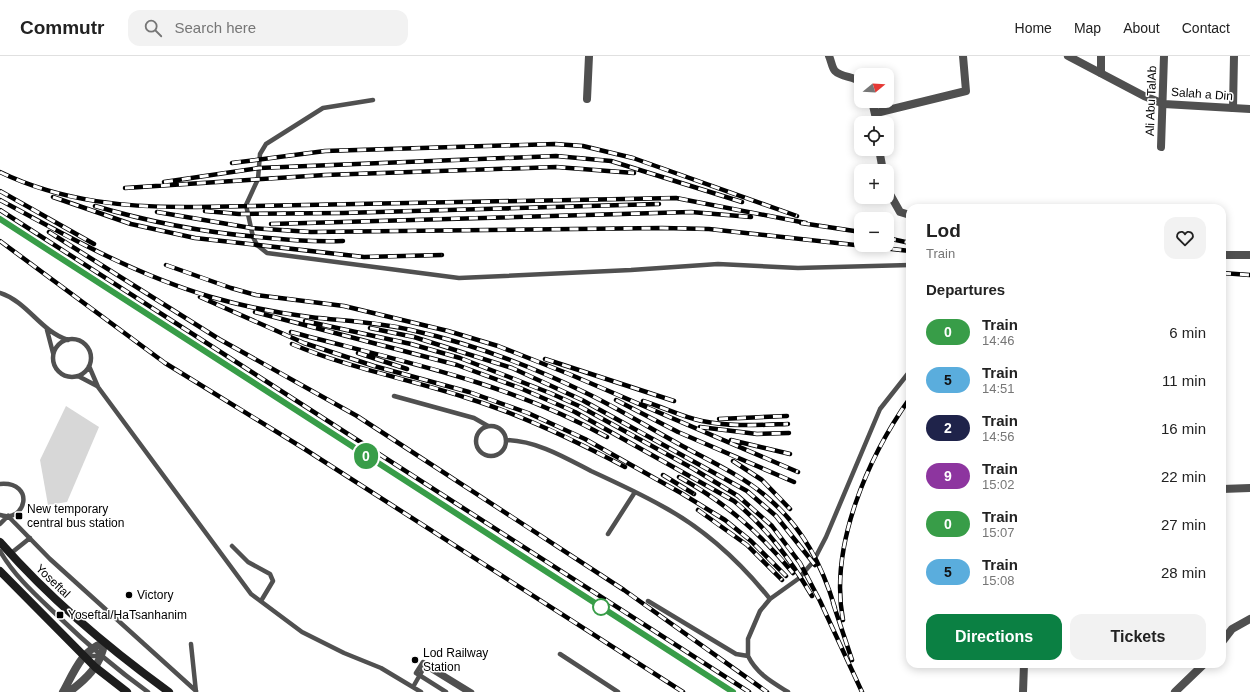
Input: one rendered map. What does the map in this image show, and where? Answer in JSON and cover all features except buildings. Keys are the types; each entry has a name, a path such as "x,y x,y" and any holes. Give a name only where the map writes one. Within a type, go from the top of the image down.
{"main road":[{"name":"Yoseftal","path":"0,542 56,600 104,643 169,692"},
{"path":"0,571 95,667 127,692"}],"street":[{"path":"587,99 589,56"},
{"path":"829,56 834,70 844,76 854,79"},
{"path":"876,113 966,90 963,56"},
{"name":"Salah a Din","path":"1068,56 1164,104 1250,109"},
{"path":"1101,56 1101,73"},
{"name":"Ali Abu TalAb","path":"1161,147 1164,104 1164,56"},
{"path":"1233,108 1234,56"},
{"path":"874,108 876,116"},
{"path":"894,201 900,212 906,214"},
{"path":"1226,255 1250,255"},
{"path":"1226,489 1250,488"},
{"path":"1226,637 1232,629 1250,619"},
{"path":"63,692 85,656 93,648 104,643"},
{"path":"69,692 95,667 102,656 104,643"},
{"path":"1023,692 1024,668"},
{"path":"1175,692 1200,668"}],"lane":[{"path":"373,100 323,108 266,144 260,154 258,179 246,205 253,237 258,245 267,253 459,278 630,270 718,264 798,268 906,265"},
{"path":"0,293 22,304 47,330 68,340 80,341 88,349 91,360 86,370 78,376 67,377 58,371 53,360 47,330"},
{"path":"53,355 58,345 68,340"},
{"path":"89,366 98,387 251,594 302,632 344,653 381,668 421,692"},
{"path":"78,376 98,387"},
{"path":"788,692 766,678 753,666 748,656 748,639 752,627 760,611 770,599 798,578 813,562 826,537 880,409 906,376"},
{"path":"394,396 474,418 488,426 498,428 502,431 506,440 505,445 499,454 491,456 481,452 476,444 477,434 480,430 488,426"},
{"path":"506,440 521,440 545,448 663,506 721,548 755,581 770,599"},
{"path":"0,484 9,483 15,485 21,490 23,497 20,510 8,516 0,524"},
{"path":"608,534 635,492"},
{"path":"0,515 8,516 146,647 196,692"},
{"path":"10,554 30,538"},
{"path":"232,546 248,562 270,574 273,581 261,601"},
{"path":"0,550 23,583 102,656 148,692"},
{"path":"648,601 736,654 748,656"},
{"path":"191,644 196,692"},
{"path":"560,654 618,692"},
{"path":"85,656 102,656"},
{"path":"446,692 416,673 423,662 472,692"},
{"path":"413,687 425,666 466,692"}],"shaded area":[{"path":"66,406 99,427 67,502 48,505 40,460"}],"railway":[{"path":"232,163 325,151 555,144 583,146 633,158 797,216"},
{"path":"164,182 259,168 556,156 611,161 742,202"},
{"path":"125,188 325,175 556,167 634,173"},
{"path":"0,172 23,182 72,197 146,206 197,207 676,198 806,223"},
{"path":"0,191 94,244"},
{"path":"53,197 131,224 195,238 364,257 442,255"},
{"path":"0,200 103,254 156,278 183,288 211,297 272,311 310,317 386,325 433,335 477,348 564,382 619,410 724,468 747,482 768,498 791,522 810,548 824,577 835,608"},
{"path":"205,211 239,214 343,213 659,204"},
{"path":"95,206 156,222 237,235 290,240 343,241"},
{"path":"0,210 749,692"},
{"path":"157,212 251,228 311,232 662,228 709,229 906,251"},
{"path":"271,224 691,212 751,217"},
{"path":"0,219 733,692"},
{"path":"801,223 854,231"},
{"path":"49,232 219,339 357,416 624,590 767,692"},
{"path":"894,240 906,242"},
{"path":"0,241 165,363 303,448 683,692"},
{"path":"166,265 231,288 256,295 344,306 448,331 498,346 569,374 798,472"},
{"path":"1226,273 1250,275"},
{"path":"200,297 304,343 374,366 469,392 528,413 585,439 681,493 725,520 751,541 786,576"},
{"path":"255,312 457,365 520,388 575,412 734,501 757,522 777,545 795,569 812,596"},
{"path":"305,321 411,344 460,358 550,393 579,406 692,468 738,496 772,526 800,563 820,601 862,692"},
{"path":"370,328 414,337 512,368 582,400 747,491 776,516 815,565"},
{"path":"291,332 413,363 492,387 531,401 607,437"},
{"path":"292,344 357,367 445,391 508,412 587,447 625,467"},
{"path":"358,353 407,369"},
{"path":"545,359 674,401"},
{"path":"616,400 678,432 794,482"},
{"path":"643,401 687,417 713,423 745,425 788,424"},
{"path":"843,620 840,592 842,562 847,533 856,503 867,475 894,421 906,404"},
{"path":"719,419 787,416"},
{"path":"700,427 757,434 789,433"},
{"path":"731,440 790,454"},
{"path":"733,461 762,480 790,509"},
{"path":"663,475 694,494"},
{"path":"679,477 712,497 741,519 767,544 793,573"},
{"path":"698,510 747,545 782,580"},
{"path":"833,603 852,660"}],"train":[{"name":"0","path":"0,219 733,692"}],"place":[{"name":"New temporary central bus station","path":"19,516"},
{"name":"Victory","path":"129,595"},
{"name":"Yoseftal/HaTsanhanim","path":"60,615"},
{"name":"Lod Railway Station","path":"415,660"}]}
